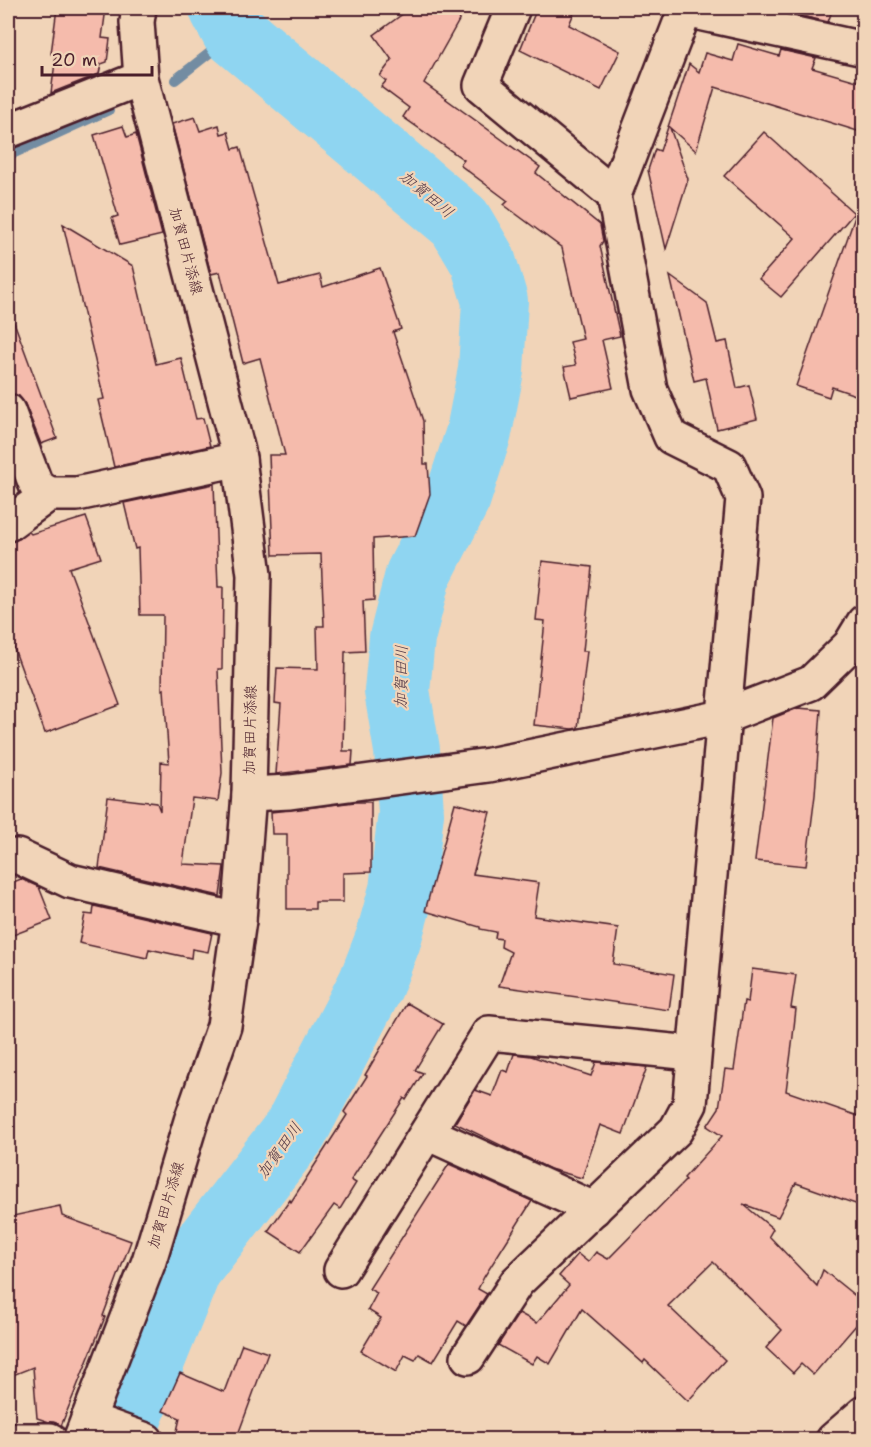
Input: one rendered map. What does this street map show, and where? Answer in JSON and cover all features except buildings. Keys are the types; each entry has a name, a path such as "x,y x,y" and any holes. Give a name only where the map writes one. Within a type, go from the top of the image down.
{"street":[{"name":"加賀田片添線","path":"90,1427 149,1261 191,1121 224,1026 239,920 249,795 254,575 239,459 141,78 137,22 139,8"},
{"path":"513,8 481,85 614,195"},
{"path":"468,1357 518,1282 676,1130 690,1104 692,1053 743,498 729,466 671,437 654,398 650,388 614,195 686,9 864,49"},
{"path":"8,131 141,78"},
{"path":"8,411 36,485 49,494 77,494 239,459"},
{"path":"8,524 49,494"},
{"path":"249,795 370,783 453,770 723,717 810,683 850,645 864,622"},
{"path":"8,857 16,856 70,881 239,920"},
{"path":"341,1270 489,1033 692,1053"},
{"path":"427,1133 594,1209"},
{"path":"833,1440 864,1413"},
{"path":"90,1427 154,1434"},
{"path":"9,1440 50,1440"}],"waterway":[{"name":"加賀田川","path":"120,1440 189,1268 295,1131 371,984 388,940 402,890 411,813 407,750 397,691 402,638 418,575 458,497 479,432 491,370 495,301 483,261 460,222 235,33 222,8"},
{"path":"175,80 235,33"},
{"path":"8,156 109,110"}]}
